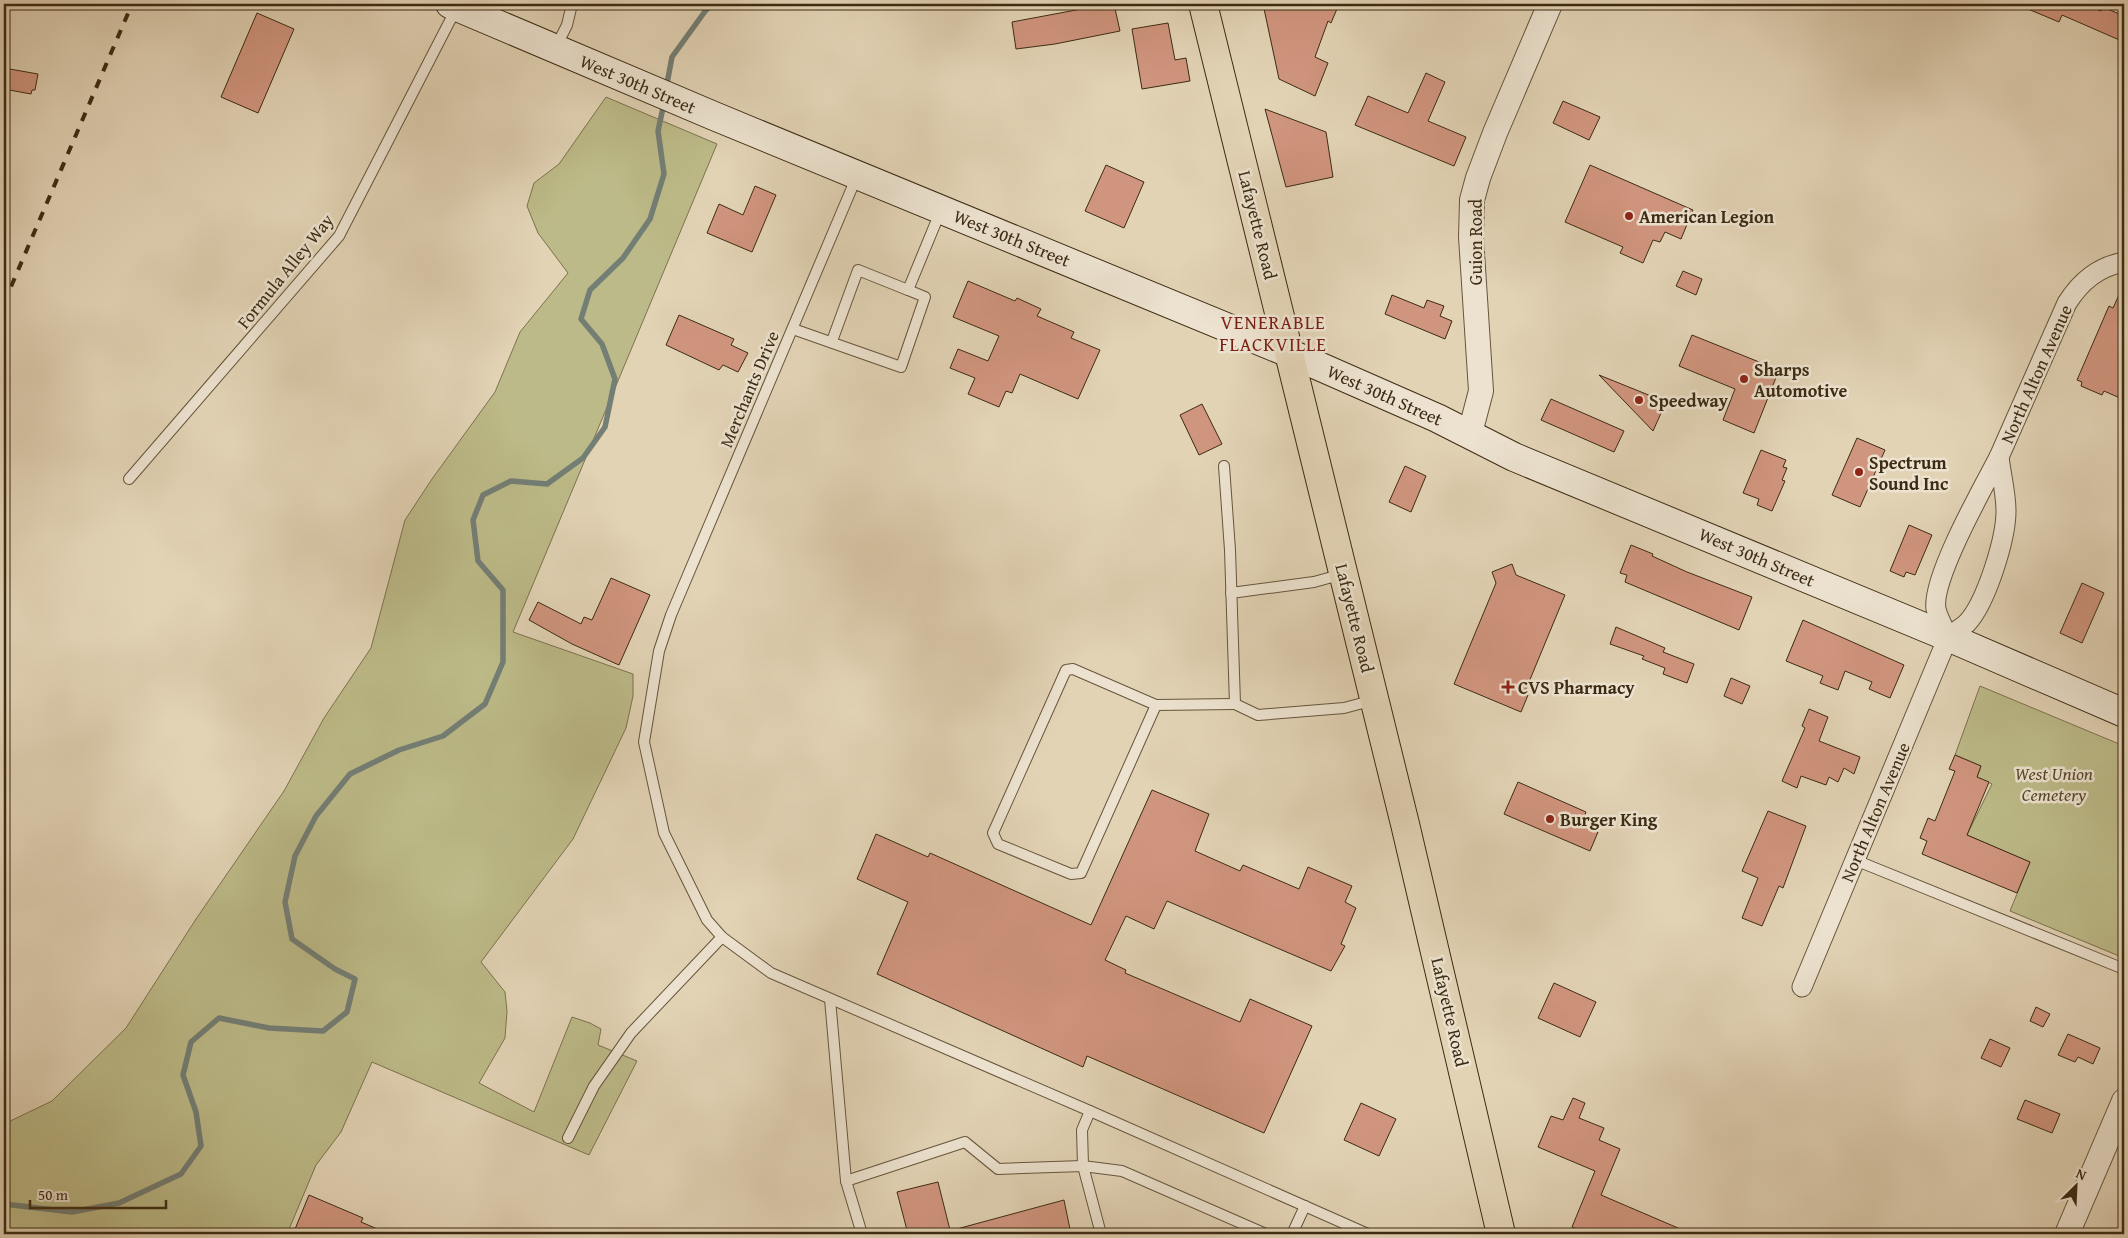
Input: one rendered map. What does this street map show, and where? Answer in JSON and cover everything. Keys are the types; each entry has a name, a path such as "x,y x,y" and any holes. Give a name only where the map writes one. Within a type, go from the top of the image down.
{"main road":[{"name":"Lafayette Road","path":"1203,4 1375,700 1501,1234"},
{"name":"West 30th Street","path":"453,5 489,16 556,49 647,88 1289,353 1470,433 1514,457 1948,637 2124,713"}],"street":[{"name":"Guion Road","path":"1470,433 1481,391 1471,237 1472,200 1494,133 1550,4"},
{"name":"North Alton Avenue","path":"1948,637 1936,610 1939,585 1960,532 1999,457 2067,303 2075,290 2099,270 2124,262"},
{"name":"North Alton Avenue","path":"1802,987 1948,637 1967,623 1975,612 1996,564 2005,526 2006,509 1999,457"},
{"path":"2067,1234 2124,1101"}],"lane":[{"path":"556,49 567,25 572,4"},
{"name":"Formula Alley Way","path":"129,479 340,236 453,5"},
{"name":"Merchants Drive","path":"857,176 671,615 659,651 644,742 664,833 707,920 722,937 770,973 1368,1234"},
{"path":"908,290 941,209"},
{"path":"793,329 832,341 901,367 925,297 858,270 832,341"},
{"path":"1224,466 1235,704"},
{"path":"1231,593 1314,582 1344,574"},
{"path":"1156,706 1082,873 1071,874 998,844 992,833 1066,670 1073,669 1156,706 1235,704 1258,715 1344,708 1375,700"},
{"path":"1855,860 2124,969"},
{"path":"568,1138 594,1086 631,1033 722,937"},
{"path":"830,999 846,1181 862,1234"},
{"path":"1090,1112 1082,1130 1082,1166 1101,1234"},
{"path":"846,1181 965,1142 998,1169 1082,1166 1122,1171 1266,1234"},
{"path":"1292,1234 1305,1206"}],"green space":[{"path":"606,97 717,144 513,632 633,674 633,696 626,728 573,839 481,962 505,992 507,1011 505,1038 479,1083 534,1112 572,1017 601,1029 598,1045 637,1061 589,1155 372,1062 341,1132 316,1165 287,1234 4,1234 4,1124 52,1101 126,1028 196,919 284,791 324,718 371,648 405,520 495,392 520,332 568,273 538,233 527,206 534,183 559,164"},
{"name":"West Union Cemetery","path":"1980,686 2124,746 2124,958 2010,911 2030,862 1967,835 1992,784 1977,777 1981,766 1955,755"}],"building":[{"path":"1114,4 1120,31 1055,44 1016,49 1012,22"},
{"path":"1263,4 1339,4 1331,23 1328,21 1315,57 1328,63 1315,96 1279,79"},
{"path":"2016,4 2083,4 2101,11 2103,7 2124,16 2124,42 2062,15 2059,22"},
{"path":"257,13 294,29 258,113 221,97"},
{"path":"1168,23 1175,60 1186,58 1190,81 1142,89 1132,29"},
{"path":"4,68 38,74 35,90 32,90 31,94 4,89"},
{"path":"1426,73 1445,82 1428,121 1466,137 1454,166 1355,125 1368,96 1408,113"},
{"path":"1563,101 1600,117 1589,140 1553,123"},
{"path":"1265,109 1326,132 1333,177 1286,187"},
{"path":"1106,165 1144,182 1124,228 1085,211"},
{"name":"American Legion","path":"1590,165 1693,210 1681,239 1665,232 1660,242 1653,240 1643,263 1620,253 1623,247 1565,222"},
{"path":"755,186 776,195 752,252 707,233 719,204 743,215"},
{"path":"1683,271 1702,279 1696,295 1676,286"},
{"path":"968,281 1015,301 1017,298 1041,309 1037,316 1074,332 1071,338 1100,350 1078,399 1020,374 1012,393 1006,391 999,407 968,394 975,378 950,368 958,349 988,361 999,336 953,317"},
{"path":"2124,284 2124,389 2120,398 2104,391 2102,395 2081,386 2082,382 2077,380 2109,306 2113,308"},
{"path":"1392,295 1424,308 1427,300 1444,306 1440,316 1452,321 1445,339 1385,314"},
{"path":"679,315 734,339 731,345 748,353 738,372 723,365 719,370 666,345"},
{"name":"Sharps Automotive","path":"1692,335 1779,370 1754,433 1723,420 1735,389 1679,366"},
{"path":"1599,375 1666,402 1653,431"},
{"path":"1551,399 1624,431 1614,452 1541,420"},
{"path":"1202,404 1222,444 1199,455 1180,415"},
{"name":"Spectrum Sound Inc","path":"1857,438 1885,450 1860,507 1832,495"},
{"path":"1761,450 1786,460 1783,467 1787,468 1782,480 1785,481 1772,511 1757,505 1759,499 1743,493"},
{"path":"1405,466 1426,476 1411,512 1389,502"},
{"path":"1909,525 1932,535 1915,575 1906,572 1904,577 1890,571"},
{"path":"1631,545 1687,572 1752,597 1739,630 1625,582 1627,575 1620,573"},
{"name":"CVS Pharmacy","path":"1512,564 1516,575 1565,595 1524,694 1528,695 1521,712 1454,684 1496,583 1492,572"},
{"path":"611,578 650,595 619,665 572,644 529,620 538,602 581,624 584,617 592,620"},
{"path":"2082,583 2104,593 2082,643 2060,633"},
{"path":"1803,620 1904,665 1890,698 1869,689 1872,682 1845,671 1838,690 1820,683 1823,676 1786,661"},
{"path":"1616,627 1665,648 1663,652 1694,664 1687,683 1663,674 1665,668 1642,659 1644,656 1610,644"},
{"path":"1731,678 1750,686 1742,704 1724,696"},
{"path":"1809,709 1828,717 1819,741 1860,757 1854,774 1844,768 1838,782 1829,777 1826,785 1801,776 1797,788 1782,781 1805,728 1802,726"},
{"path":"1955,755 1981,766 1977,777 1989,782 1967,835 2030,862 2017,893 1922,854 1927,841 1920,838 1928,818 1935,821 1955,771 1949,769"},
{"name":"Burger King","path":"1518,782 1586,812 1581,825 1598,832 1590,851 1504,814"},
{"path":"1152,790 1209,814 1195,851 1240,871 1243,865 1299,889 1308,867 1352,886 1345,902 1356,908 1341,944 1345,946 1331,971 1167,901 1154,929 1126,916 1105,960 1126,970 1125,973 1240,1022 1250,999 1312,1026 1264,1133 1087,1056 1083,1067 877,974 908,902 857,879 876,834 928,857 930,853 1091,925"},
{"path":"1768,811 1806,826 1783,888 1779,886 1762,926 1742,918 1758,878 1742,871"},
{"path":"1554,983 1596,1002 1580,1037 1538,1018"},
{"path":"2036,1007 2050,1014 2043,1027 2030,1021"},
{"path":"2068,1034 2100,1048 2093,1064 2078,1057 2075,1062 2058,1055"},
{"path":"1990,1039 2010,1048 2001,1067 1981,1058"},
{"path":"1573,1098 1585,1103 1579,1118 1604,1128 1599,1140 1620,1149 1601,1195 1692,1234 1590,1234 1572,1227 1595,1171 1538,1147 1551,1116 1563,1120"},
{"path":"2025,1100 2060,1114 2052,1133 2017,1119"},
{"path":"1361,1103 1396,1119 1379,1156 1344,1140"},
{"path":"938,1182 951,1234 908,1234 897,1192"},
{"path":"309,1195 363,1218 361,1222 389,1234 293,1234"},
{"path":"1064,1200 1071,1234 954,1234 953,1230"}],"waterway":[{"path":"666,89 672,57 706,10 714,4"},
{"path":"4,1204 72,1212 119,1203 181,1174 201,1146 196,1112 183,1075 191,1042 219,1018 269,1028 323,1031 347,1012 355,979 335,969 292,939 285,902 295,856 316,816 350,774 399,750 443,736 485,704 503,662 503,590 478,561 473,520 483,495 511,481 547,484 583,458 605,427 615,379 602,344 581,319 590,290 623,258 650,219 664,174 658,131 664,103"}],"railway":[{"path":"4,303 132,4"}],"place":[{"name":"American Legion","path":"1629,216"},
{"name":"Sharps Automotive","path":"1744,379"},
{"name":"Speedway","path":"1639,400"},
{"name":"Spectrum Sound Inc","path":"1859,472"},
{"name":"CVS Pharmacy","path":"1508,687"},
{"name":"Burger King","path":"1550,819"}],"district":[{"name":"VENERABLE FLACKVILLE","path":"1273,333"}]}
